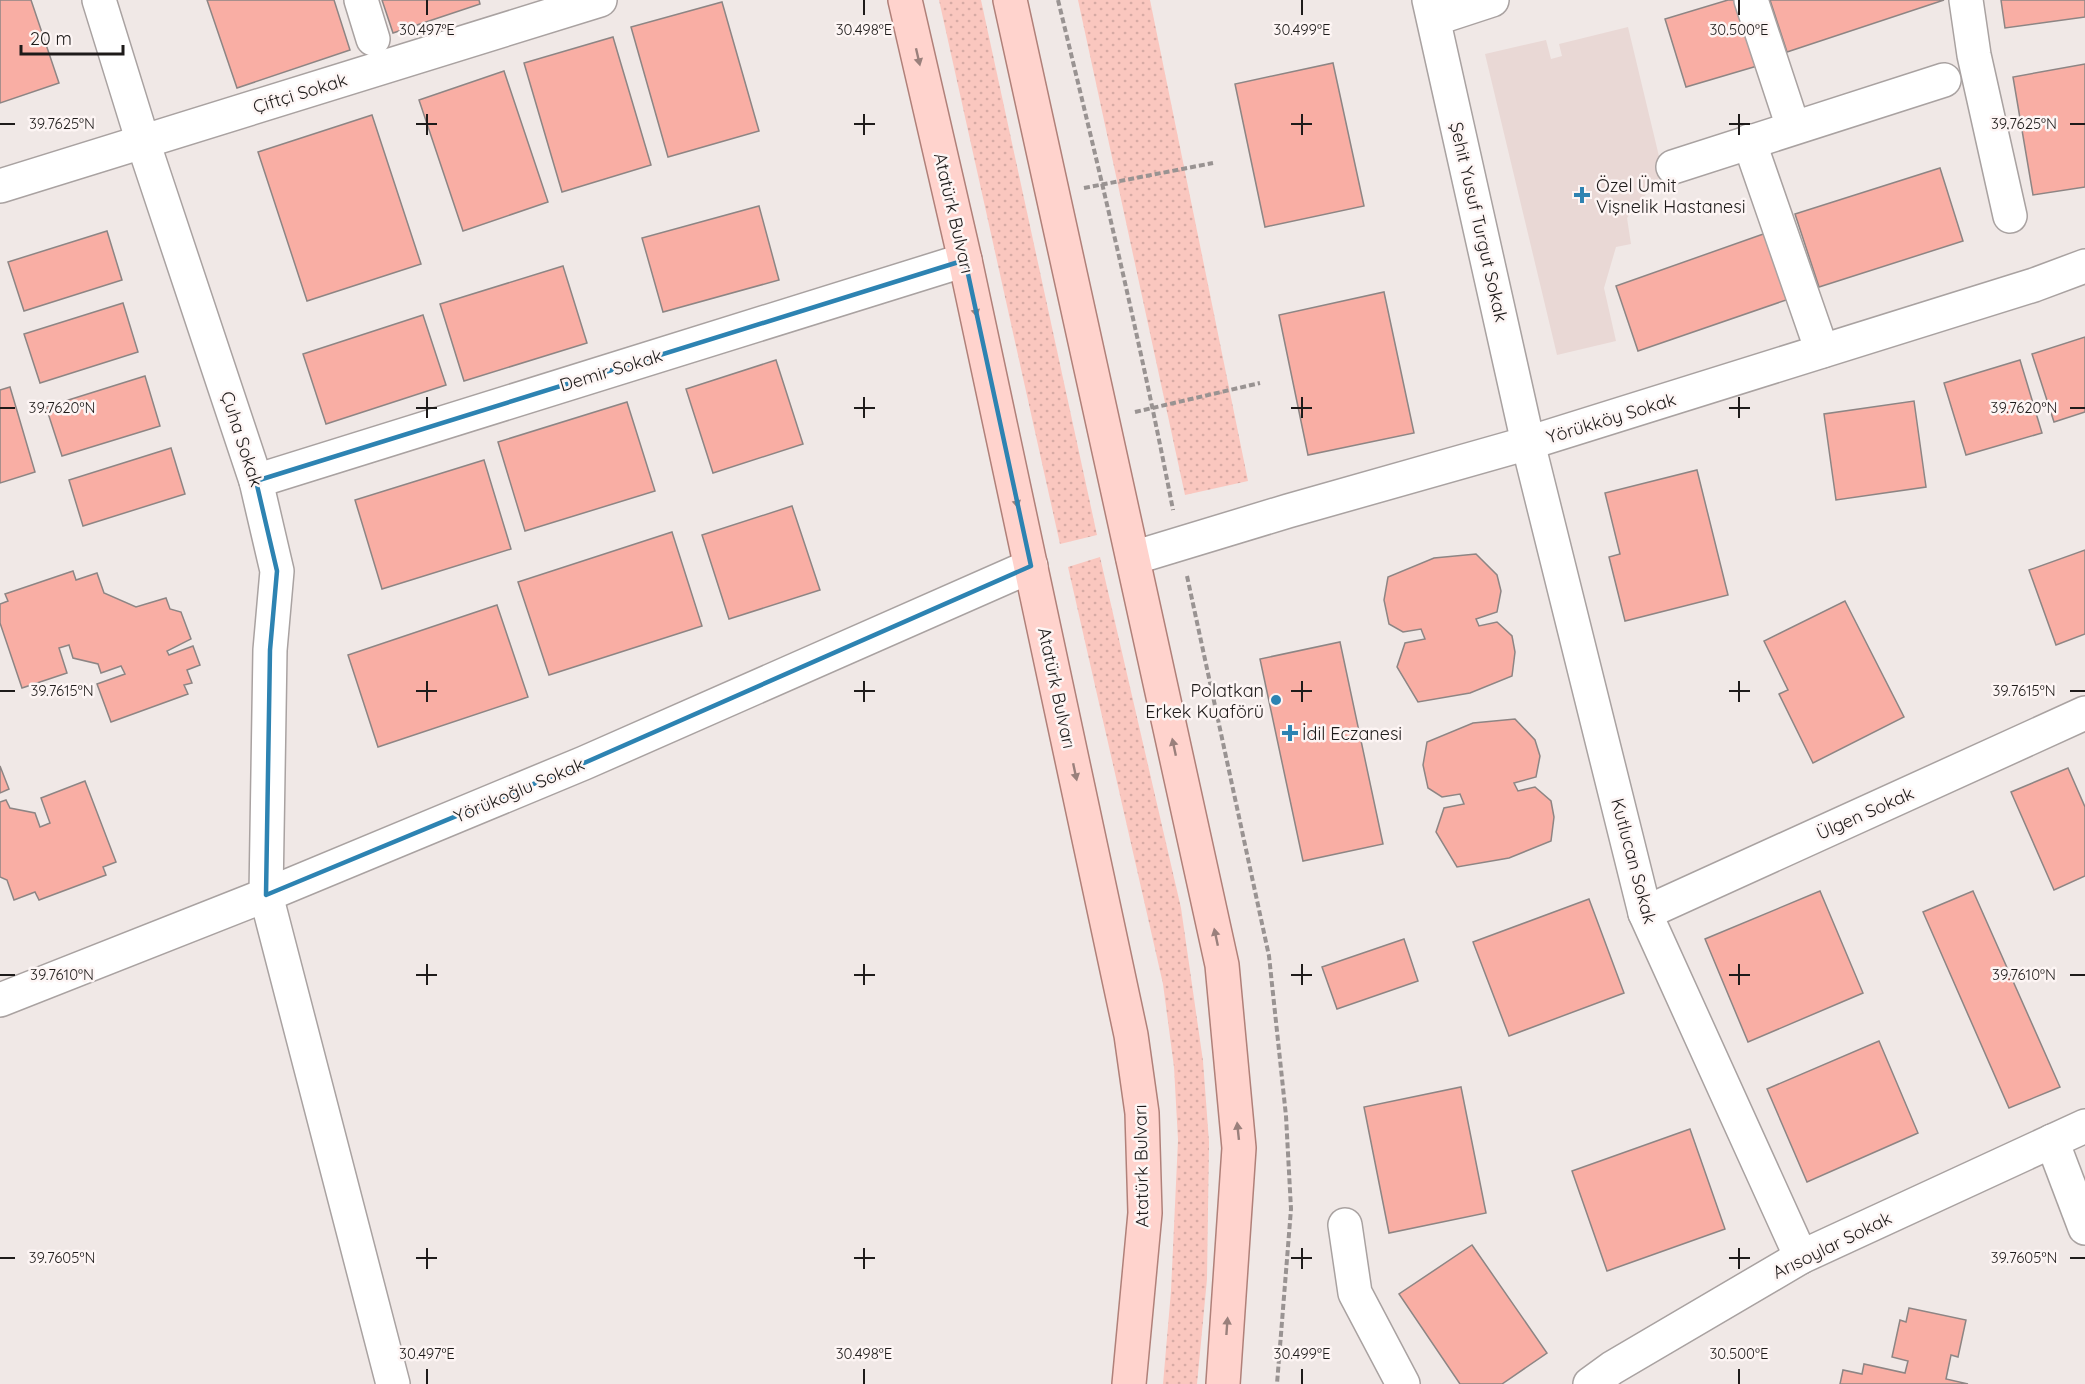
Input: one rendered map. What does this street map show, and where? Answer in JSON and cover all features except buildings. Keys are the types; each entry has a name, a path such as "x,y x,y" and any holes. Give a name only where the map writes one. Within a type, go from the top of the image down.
{"main road":[{"name":"Atatürk Bulvarı","path":"905,0 965,260 1131,1035 1143,1113 1145,1213 1129,1384"},
{"path":"1010,0 1222,965 1239,1148 1223,1384"}],"street":[{"name":"Çuha Sokak","path":"99,0 143,142 256,481 277,572 270,650 266,895 393,1384"},
{"path":"361,0 373,39"},
{"name":"Çiftçi Sokak","path":"0,186 600,0"},
{"path":"1431,9 1492,0"},
{"path":"1751,0 1793,128"},
{"path":"1966,0 1974,55 2010,216"},
{"name":"Şehit Yusuf Turgut Sokak","path":"1431,9 1528,443"},
{"path":"1673,166 1944,80"},
{"path":"1749,141 1822,351"},
{"name":"Demir Sokak","path":"256,481 965,260"},
{"name":"Yörükköy Sokak","path":"1133,558 1528,443 2034,285 2085,266"},
{"name":"Kutlucan Sokak","path":"1528,443 1645,913 1801,1257"},
{"name":"Yörükoğlu Sokak","path":"0,1000 266,895 584,763 1031,566"},
{"name":"Ülgen Sokak","path":"1645,913 2085,713"},
{"name":"Arısoylar Sokak","path":"1590,1384 1612,1368 1801,1257 2085,1126"},
{"path":"2052,1141 2085,1228"},
{"path":"1345,1225 1355,1293 1403,1384"}],"path":[{"path":"1058,0 1103,185 1153,408 1269,956 1287,1116 1291,1209 1277,1384"},
{"path":"1053,194 1212,163"},
{"path":"1102,419 1260,383"}],"highlighted area":[{"path":"965,260 1031,566 584,763 266,895 270,650 277,571 256,481"}],"shaded area":[{"path":"939,0 981,0 1097,535 1060,544"},
{"path":"1078,0 1150,0 1248,481 1185,495"},
{"name":"Özel Ümit Vişnelik Hastanesi","path":"1628,27 1663,173 1627,218 1631,244 1616,247 1604,288 1616,341 1557,355 1485,54 1546,40 1551,59 1562,56 1559,44"},
{"path":"1100,557 1181,908 1203,1061 1209,1142 1207,1279 1197,1384 1163,1384 1171,1291 1178,1140 1174,1067 1163,984 1068,567"}],"place":[{"name":"Özel Ümit Vişnelik Hastanesi","path":"1582,195"},
{"name":"Polatkan Erkek Kuaförü","path":"1276,700"},
{"name":"İdil Eczanesi","path":"1290,733"}]}
